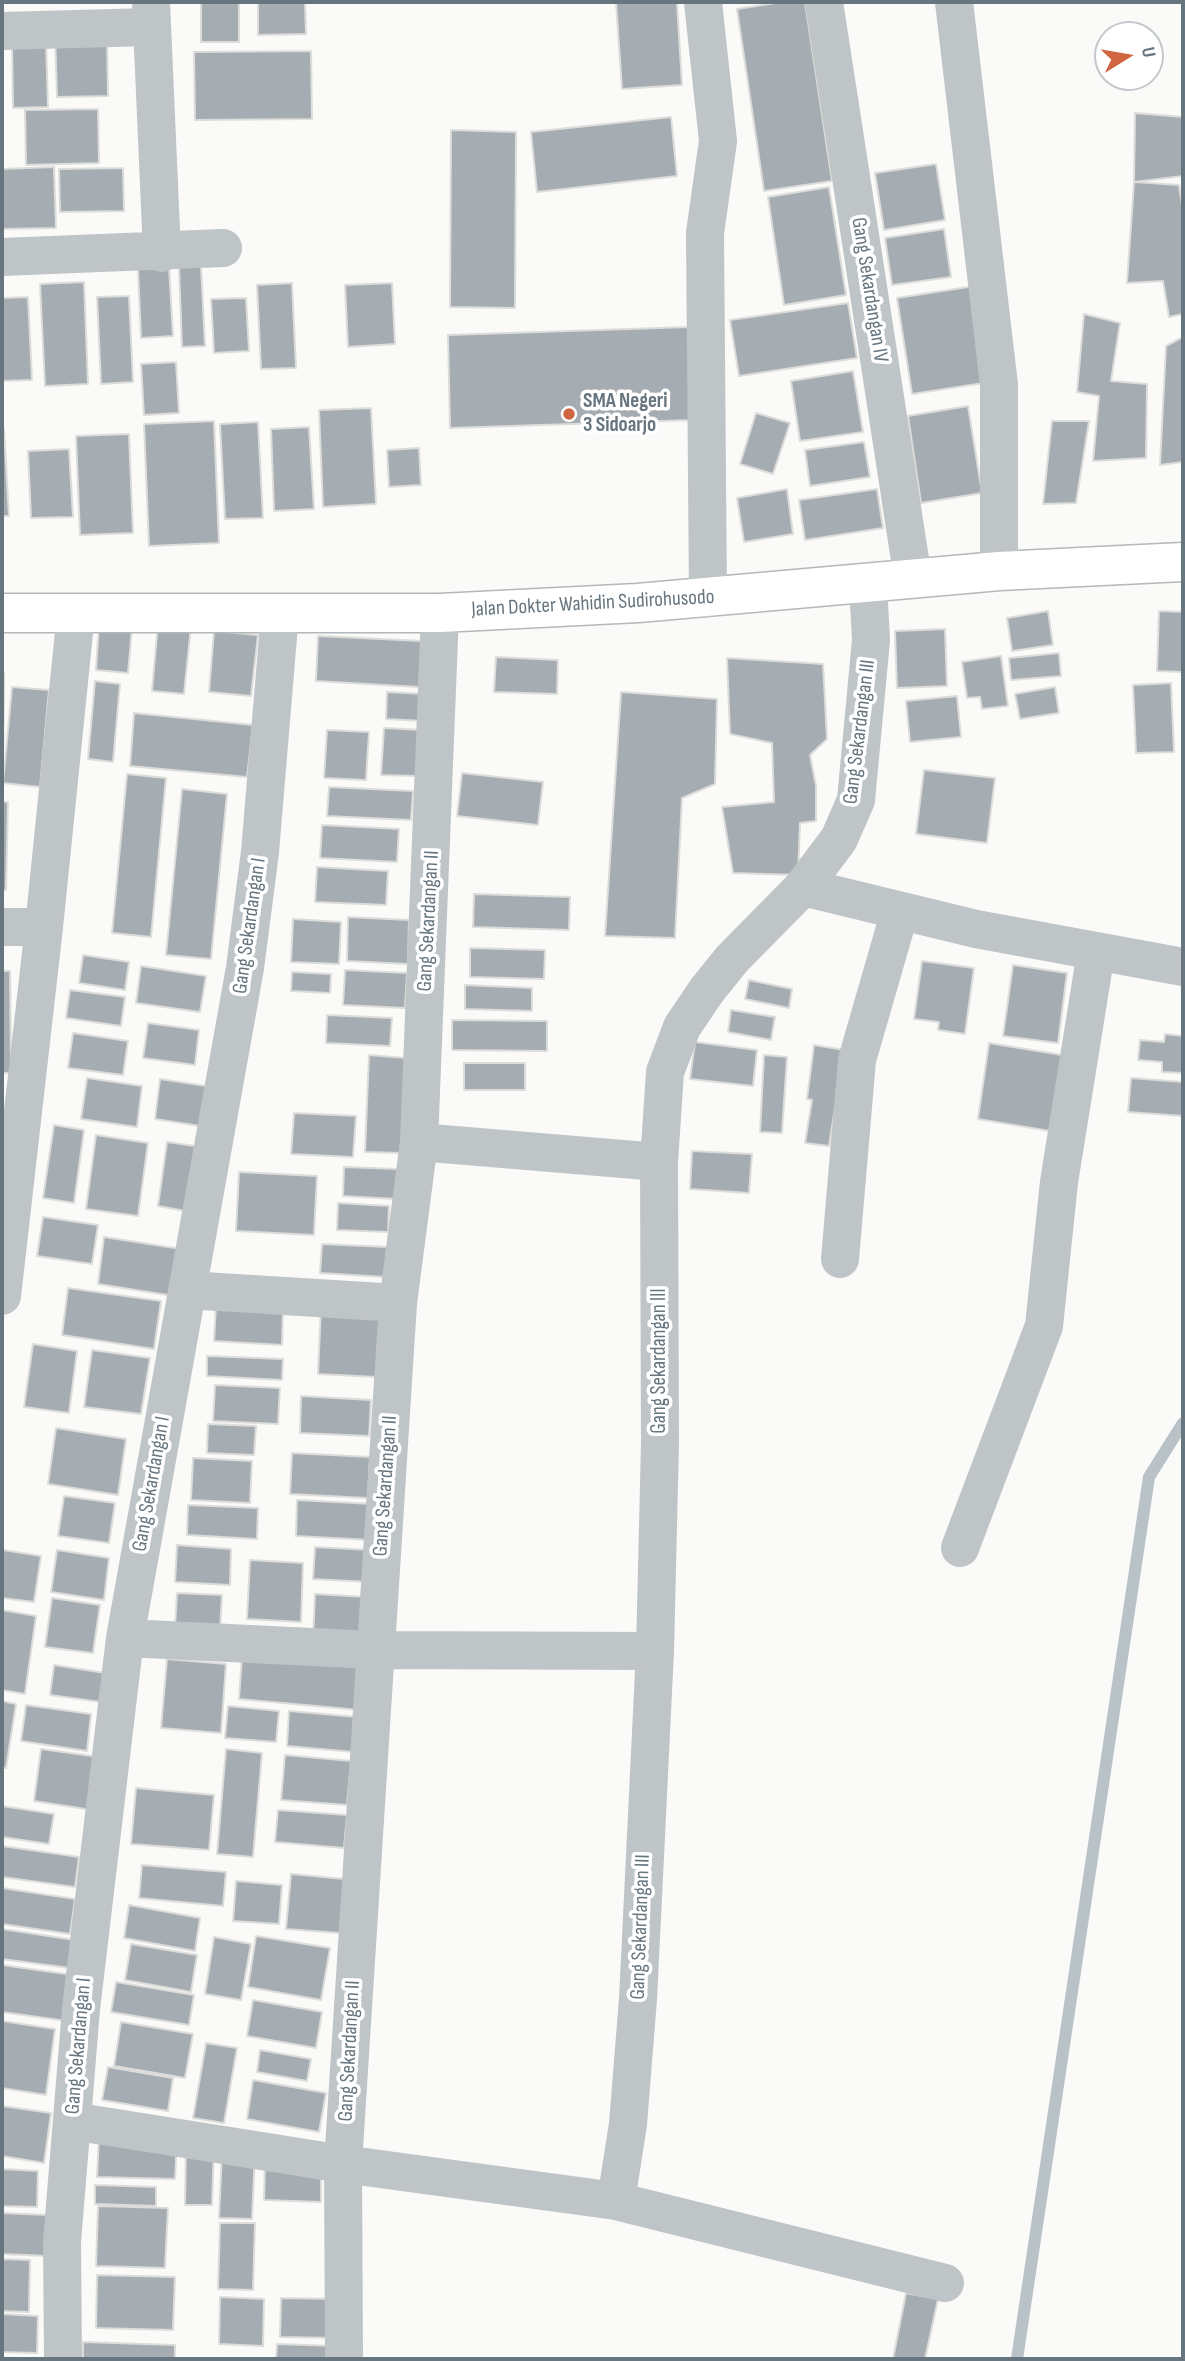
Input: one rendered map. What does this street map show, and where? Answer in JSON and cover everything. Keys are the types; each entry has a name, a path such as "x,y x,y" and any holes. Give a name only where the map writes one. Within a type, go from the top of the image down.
{"main road":[{"name":"Jalan Dokter Wahidin Sudirohusodo","path":"2,613 440,613 708,598 999,571 1183,562"}],"street":[{"path":"703,2 718,141 705,233 708,598"},
{"name":"Gang Sekardangan IV","path":"824,2 913,579"},
{"path":"954,2 999,385 999,571"},
{"path":"2,31 151,14 162,253"},
{"path":"2,257 162,253 223,248"},
{"name":"Gang Sekardangan III","path":"616,2200 628,2124 637,2012 655,1651 660,1443 659,1161 665,1072 682,1027 732,959 803,887 839,839 856,800 871,640 868,584"},
{"path":"2,1296 7,1214 44,928 76,613"},
{"name":"Gang Sekardangan I","path":"63,2359 62,2242 81,2009 125,1638 245,968 260,852 281,613"},
{"name":"Gang Sekardangan II","path":"344,2359 343,2164 398,1303 419,1142 440,613"},
{"path":"803,887 900,911 1096,952 1183,967"},
{"path":"841,1259 857,1060 900,911"},
{"path":"2,927 44,928"},
{"path":"960,1548 1044,1326 1059,1182 1096,952"},
{"path":"419,1142 659,1161"},
{"path":"187,1290 398,1303"},
{"path":"125,1638 375,1650 655,1651"},
{"path":"72,2121 343,2164 616,2200 945,2283"}],"building":[{"path":"201,2 239,2 239,42 201,42"},
{"path":"258,2 305,2 306,34 258,35"},
{"path":"616,2 677,2 682,85 622,89"},
{"path":"782,2 805,2 832,181 764,191 737,9"},
{"path":"107,33 108,96 57,97 55,34"},
{"path":"46,41 48,107 13,108 12,42"},
{"path":"311,51 312,119 195,120 194,52"},
{"path":"98,109 99,163 26,165 25,110"},
{"path":"1135,113 1183,117 1183,176 1134,182"},
{"path":"671,117 677,176 537,192 531,132"},
{"path":"451,130 516,132 515,308 450,307"},
{"path":"936,164 945,220 884,230 875,173"},
{"path":"54,167 56,228 2,229 2,169"},
{"path":"123,168 124,211 60,212 59,169"},
{"path":"1134,182 1179,185 1183,212 1183,314 1169,317 1163,281 1127,283"},
{"path":"829,187 846,295 784,305 768,197"},
{"path":"944,229 951,277 892,285 885,238"},
{"path":"201,266 205,346 182,347 179,267"},
{"path":"169,267 173,336 141,338 138,269"},
{"path":"84,282 88,384 45,386 40,284"},
{"path":"292,283 296,368 261,369 257,285"},
{"path":"392,283 395,344 348,347 345,285"},
{"path":"975,286 990,382 912,394 897,298"},
{"path":"129,296 133,382 101,384 97,297"},
{"path":"28,297 32,380 2,381 2,298"},
{"path":"246,298 249,351 214,353 211,299"},
{"path":"848,303 857,358 739,376 730,320"},
{"path":"1084,314 1120,323 1111,381 1147,384 1146,458 1093,461 1099,396 1077,392"},
{"path":"689,327 692,420 450,428 448,335"},
{"path":"1183,337 1183,462 1160,465 1166,346"},
{"path":"176,362 179,413 144,415 141,364"},
{"path":"853,371 863,432 800,441 791,381"},
{"path":"968,406 982,493 921,503 908,416"},
{"path":"371,408 376,504 323,507 319,410"},
{"path":"756,413 790,423 773,474 740,464"},
{"path":"214,421 219,543 149,546 144,424"},
{"path":"1052,421 1089,421 1076,503 1043,504"},
{"path":"258,422 263,518 225,519 220,424"},
{"path":"309,427 314,509 274,511 271,429"},
{"path":"4,429 9,516 2,516"},
{"path":"129,434 133,533 80,535 76,436"},
{"path":"864,442 870,477 810,486 805,450"},
{"path":"419,448 421,485 389,487 387,450"},
{"path":"69,449 73,517 31,518 28,451"},
{"path":"787,489 793,534 744,542 737,498"},
{"path":"877,489 883,528 805,540 799,500"},
{"path":"1048,611 1053,645 1012,651 1007,618"},
{"path":"1159,611 1183,612 1183,672 1157,671"},
{"path":"158,623 191,626 184,694 152,691"},
{"path":"99,625 132,628 128,673 96,670"},
{"path":"945,629 947,686 897,688 895,631"},
{"path":"214,631 258,635 251,696 209,692"},
{"path":"318,636 422,641 419,687 316,681"},
{"path":"1059,653 1061,676 1011,680 1009,658"},
{"path":"1001,656 1008,706 982,709 980,697 967,698 962,662"},
{"path":"496,657 558,660 557,694 494,692"},
{"path":"727,658 823,664 827,739 810,755 816,786 816,821 800,823 798,875 733,873 722,807 774,802 772,743 730,734"},
{"path":"4,673 3,760 2,760"},
{"path":"95,681 120,684 113,762 88,759"},
{"path":"1171,683 1174,752 1136,753 1133,685"},
{"path":"12,687 49,690 40,787 3,783"},
{"path":"1055,687 1059,713 1020,719 1015,694"},
{"path":"387,692 425,694 424,721 386,719"},
{"path":"621,692 717,699 715,784 682,798 675,938 605,936"},
{"path":"957,696 961,737 910,742 906,701"},
{"path":"134,713 253,725 247,777 130,766"},
{"path":"384,728 422,730 419,776 381,775"},
{"path":"327,730 369,732 366,780 324,778"},
{"path":"924,770 995,778 987,843 916,834"},
{"path":"462,773 543,782 538,825 457,816"},
{"path":"127,774 166,778 151,937 112,933"},
{"path":"329,787 413,791 411,820 327,816"},
{"path":"182,789 227,794 211,959 166,955"},
{"path":"2,802 8,802 6,890 2,890"},
{"path":"322,825 399,829 397,862 320,858"},
{"path":"317,867 388,871 386,905 315,902"},
{"path":"474,894 570,897 569,930 473,927"},
{"path":"348,917 409,920 408,964 347,961"},
{"path":"293,919 341,922 339,964 291,962"},
{"path":"470,948 545,950 544,979 470,977"},
{"path":"83,955 129,962 125,990 79,983"},
{"path":"922,961 974,968 965,1034 938,1030 939,1022 914,1019"},
{"path":"1013,965 1067,973 1058,1043 1003,1036"},
{"path":"141,966 206,976 200,1012 136,1003"},
{"path":"345,970 407,973 405,1008 343,1005"},
{"path":"2,971 10,971 11,1073 2,1073"},
{"path":"292,972 331,974 330,993 291,991"},
{"path":"749,980 792,989 789,1008 745,999"},
{"path":"465,985 532,988 532,1011 465,1009"},
{"path":"70,990 125,997 121,1026 66,1018"},
{"path":"731,1010 775,1017 771,1040 728,1032"},
{"path":"327,1015 392,1018 390,1046 326,1043"},
{"path":"452,1020 547,1021 547,1051 452,1050"},
{"path":"148,1023 199,1030 195,1065 143,1058"},
{"path":"73,1033 128,1041 123,1075 68,1068"},
{"path":"1165,1034 1183,1036 1183,1073 1162,1072 1162,1062 1138,1060 1140,1040 1164,1042"},
{"path":"695,1042 757,1050 753,1086 690,1079"},
{"path":"989,1043 1062,1055 1050,1131 978,1119"},
{"path":"814,1045 844,1050 829,1146 805,1143 812,1100 807,1099"},
{"path":"369,1055 406,1058 401,1153 365,1152"},
{"path":"764,1055 787,1057 782,1133 760,1132"},
{"path":"464,1063 525,1063 525,1090 464,1090"},
{"path":"87,1078 142,1086 137,1127 81,1119"},
{"path":"1131,1078 1183,1082 1183,1116 1128,1112"},
{"path":"160,1079 206,1086 200,1126 155,1119"},
{"path":"294,1113 356,1116 353,1157 291,1154"},
{"path":"54,1125 84,1130 74,1203 43,1198"},
{"path":"96,1135 148,1143 138,1216 86,1209"},
{"path":"167,1142 195,1146 186,1211 158,1206"},
{"path":"692,1151 752,1154 749,1193 690,1189"},
{"path":"344,1167 397,1169 396,1199 343,1196"},
{"path":"239,1172 317,1176 314,1235 236,1231"},
{"path":"338,1203 389,1206 388,1232 337,1230"},
{"path":"43,1217 98,1225 92,1264 37,1256"},
{"path":"104,1237 181,1249 174,1296 98,1284"},
{"path":"322,1244 387,1247 385,1277 320,1273"},
{"path":"68,1288 161,1301 154,1349 62,1335"},
{"path":"216,1305 283,1309 282,1345 214,1341"},
{"path":"321,1307 381,1310 377,1377 318,1374"},
{"path":"33,1344 77,1351 69,1413 24,1407"},
{"path":"92,1350 150,1358 141,1414 84,1407"},
{"path":"207,1356 283,1359 282,1380 207,1376"},
{"path":"215,1385 280,1388 278,1424 213,1421"},
{"path":"301,1396 371,1400 369,1436 300,1433"},
{"path":"208,1424 256,1426 254,1455 207,1453"},
{"path":"56,1428 126,1439 118,1495 48,1484"},
{"path":"292,1453 370,1457 368,1498 290,1494"},
{"path":"193,1458 252,1461 250,1503 191,1500"},
{"path":"64,1496 115,1503 109,1543 58,1536"},
{"path":"297,1500 373,1504 371,1540 296,1536"},
{"path":"188,1505 258,1508 257,1539 187,1535"},
{"path":"177,1545 231,1549 230,1585 175,1582"},
{"path":"315,1547 371,1550 370,1582 313,1579"},
{"path":"3,1550 41,1556 34,1602 2,1598"},
{"path":"57,1550 109,1558 104,1600 51,1592"},
{"path":"250,1560 303,1563 301,1622 247,1619"},
{"path":"177,1593 222,1595 220,1630 175,1628"},
{"path":"315,1594 367,1597 365,1642 313,1639"},
{"path":"52,1598 100,1605 93,1653 45,1647"},
{"path":"2,1610 36,1616 25,1694 2,1690"},
{"path":"242,1657 364,1668 360,1710 239,1699"},
{"path":"167,1659 226,1664 221,1733 161,1728"},
{"path":"54,1665 105,1673 101,1702 50,1695"},
{"path":"2,1701 16,1704 6,1768 2,1767"},
{"path":"26,1705 91,1714 87,1751 21,1741"},
{"path":"228,1706 279,1711 276,1742 225,1738"},
{"path":"289,1711 357,1717 354,1752 287,1746"},
{"path":"41,1749 99,1757 92,1810 34,1801"},
{"path":"226,1749 262,1753 253,1857 217,1854"},
{"path":"285,1755 351,1761 347,1805 281,1800"},
{"path":"136,1788 214,1795 209,1850 131,1844"},
{"path":"2,1806 54,1814 49,1844 2,1837"},
{"path":"278,1810 347,1815 344,1848 275,1842"},
{"path":"2,1846 79,1857 75,1887 2,1877"},
{"path":"142,1865 226,1872 223,1906 139,1898"},
{"path":"291,1874 345,1879 340,1933 286,1929"},
{"path":"236,1881 282,1885 279,1924 233,1921"},
{"path":"2,1888 75,1899 70,1934 2,1924"},
{"path":"129,1905 200,1918 195,1951 124,1938"},
{"path":"2,1929 75,1940 70,1968 2,1959"},
{"path":"256,1936 330,1948 321,2000 248,1987"},
{"path":"214,1937 251,1944 241,2000 205,1994"},
{"path":"131,1944 197,1955 191,1992 125,1980"},
{"path":"2,1965 73,1975 67,2021 2,2012"},
{"path":"116,1982 194,1995 189,2025 111,2012"},
{"path":"253,2000 322,2012 316,2048 247,2036"},
{"path":"2,2021 55,2029 46,2095 2,2088"},
{"path":"121,2022 193,2034 185,2078 114,2066"},
{"path":"206,2043 237,2048 224,2123 193,2118"},
{"path":"260,2050 311,2059 307,2081 257,2072"},
{"path":"108,2067 173,2078 168,2111 102,2100"},
{"path":"253,2080 326,2093 319,2132 247,2119"},
{"path":"2,2106 51,2113 44,2163 2,2156"},
{"path":"99,2136 177,2139 175,2179 97,2177"},
{"path":"186,2143 214,2144 212,2205 185,2205"},
{"path":"222,2152 255,2153 252,2219 219,2218"},
{"path":"265,2162 321,2164 321,2202 264,2200"},
{"path":"2,2169 38,2171 37,2207 2,2206"},
{"path":"95,2185 156,2187 156,2206 95,2204"},
{"path":"98,2206 168,2208 165,2268 96,2266"},
{"path":"2,2213 48,2215 47,2256 2,2254"},
{"path":"220,2223 255,2223 253,2290 218,2289"},
{"path":"2,2259 30,2260 29,2312 2,2311"},
{"path":"97,2275 175,2277 173,2330 96,2328"},
{"path":"906,2293 938,2299 925,2359 893,2359"},
{"path":"220,2297 264,2299 263,2346 219,2344"},
{"path":"281,2298 336,2299 335,2338 280,2337"},
{"path":"2,2314 38,2316 37,2353 2,2352"},
{"path":"83,2342 175,2345 175,2359 83,2359"},
{"path":"277,2344 335,2346 334,2359 276,2359"}],"waterway":[{"path":"1017,2359 1149,1477 1183,1423"}],"place":[{"name":"SMA Negeri 3 Sidoarjo","path":"569,414"}]}
